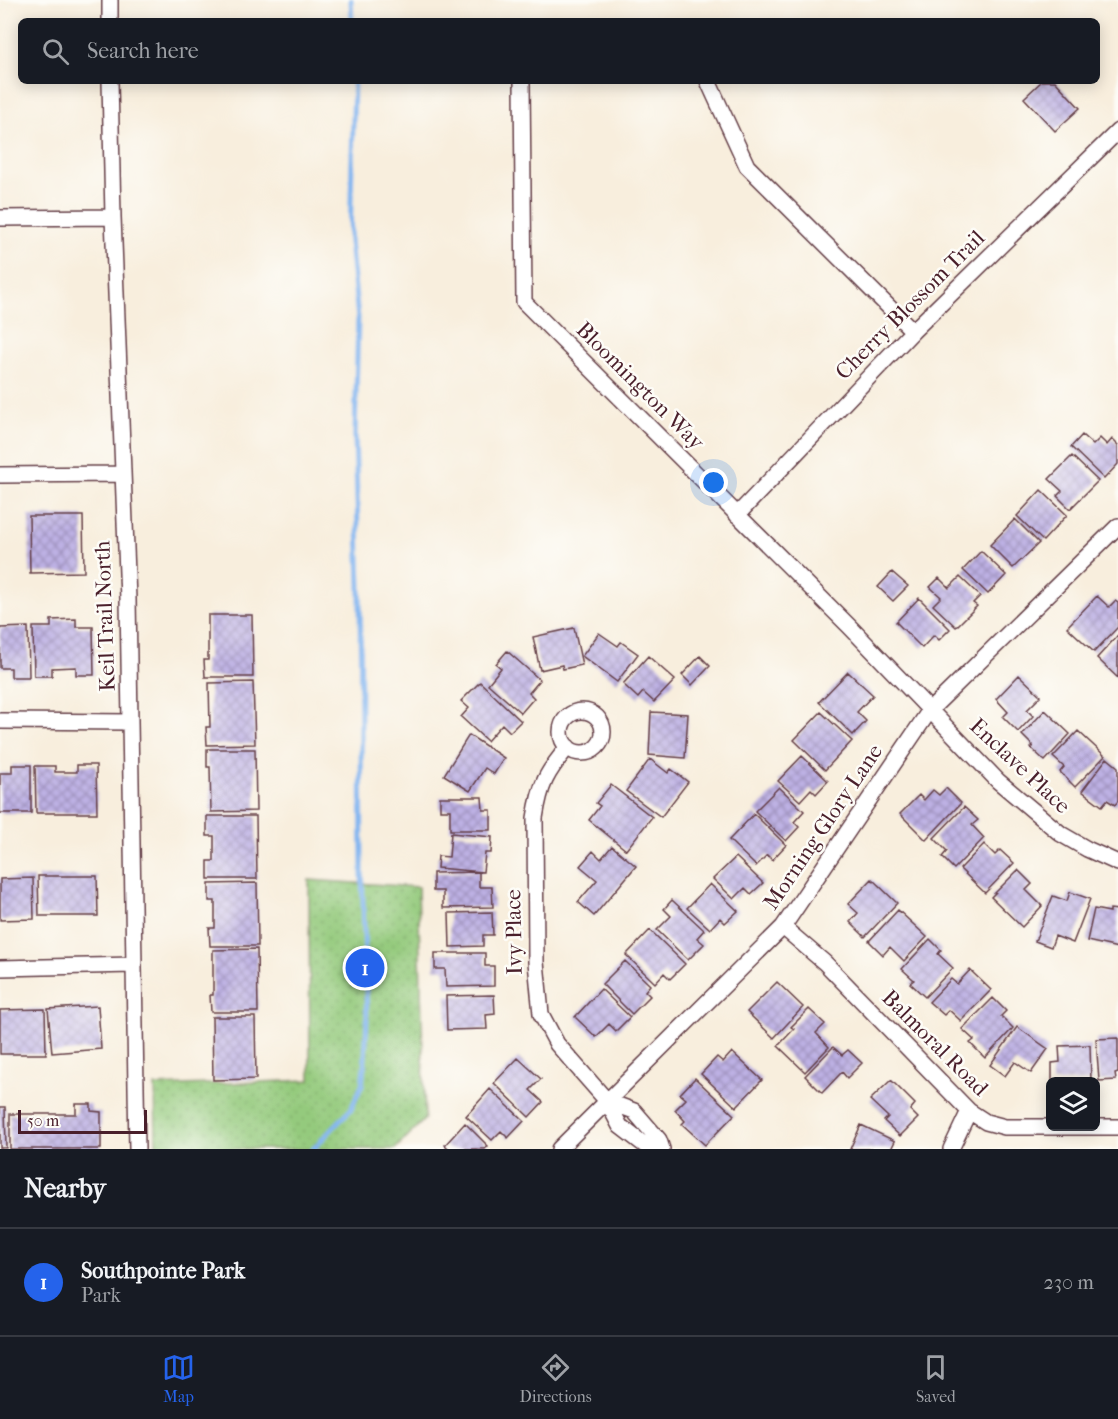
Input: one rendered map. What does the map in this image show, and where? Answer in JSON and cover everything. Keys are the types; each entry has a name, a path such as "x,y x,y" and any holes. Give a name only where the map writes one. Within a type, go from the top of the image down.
{"street":[{"path":"110,0 110,18"},
{"name":"Keil Trail North","path":"110,84 128,599 137,1149"},
{"name":"Bloomington Way","path":"522,84 524,302 850,627 930,710"},
{"path":"709,84 747,166 913,331"},
{"name":"Cherry Blossom Trail","path":"737,515 913,331 1118,130"},
{"path":"0,218 113,217"},
{"path":"0,475 122,474"},
{"name":"Morning Glory Lane","path":"559,1149 783,927 930,710 1116,533"},
{"name":"Enclave Place","path":"930,710 998,781 1030,810 1060,834 1118,863"},
{"path":"0,721 130,722"},
{"name":"Ivy Place","path":"568,747 544,778 534,818 538,999 544,1022 557,1044 607,1101"},
{"name":"Balmoral Road","path":"783,927 825,963 969,1112 986,1122 1005,1127 1118,1127"},
{"path":"0,968 133,965"},
{"path":"607,1101 620,1126 650,1149"},
{"path":"607,1101 634,1111 659,1140 662,1149"},
{"path":"951,1149 969,1112"}],"green space":[{"path":"309,880 418,887 425,1119 395,1149 156,1149 155,1086 310,1080"}],"building":[{"path":"1039,84 1058,84 1080,108 1055,131 1024,98"},
{"path":"1082,435 1093,445 1100,438 1107,445 1112,439 1118,445 1118,464 1104,479 1071,447"},
{"path":"1072,456 1098,481 1070,509 1057,496 1062,491 1049,479"},
{"path":"1041,490 1067,515 1043,541 1017,516"},
{"path":"29,516 83,516 84,572 30,573"},
{"path":"1015,519 1039,543 1013,568 990,545"},
{"path":"981,551 1006,575 988,594 963,570"},
{"path":"892,572 908,586 893,601 878,587"},
{"path":"960,577 980,596 973,603 977,606 956,627 933,605 941,597 930,587 939,578 949,588"},
{"path":"1097,596 1109,607 1115,601 1118,603 1118,627 1094,652 1067,627"},
{"path":"919,598 950,629 939,640 934,635 922,648 896,622"},
{"path":"208,615 252,615 253,677 205,677 204,660 208,660"},
{"path":"76,619 76,627 93,627 94,675 76,675 76,667 52,668 52,676 34,676 33,627 51,627 51,620"},
{"path":"28,627 29,677 11,677 11,668 0,668 0,628"},
{"path":"574,628 582,665 563,669 562,665 540,670 533,637"},
{"path":"599,633 618,646 621,642 638,654 617,682 582,656"},
{"path":"1118,635 1118,678 1097,658"},
{"path":"507,651 540,680 529,693 534,698 521,713 488,684 501,668 496,664"},
{"path":"648,656 675,680 654,702 643,692 638,698 623,684"},
{"path":"700,656 710,666 692,685 682,675"},
{"path":"848,672 873,695 857,712 866,721 853,735 819,702"},
{"path":"1019,675 1041,696 1027,710 1033,716 1018,732 1003,717 1008,712 996,699"},
{"path":"253,682 255,744 207,745 206,727 210,727 209,683"},
{"path":"480,682 521,721 510,732 502,724 487,741 461,717 469,708 461,701"},
{"path":"1045,710 1070,734 1045,761 1031,748 1033,746 1022,735"},
{"path":"651,712 688,714 685,758 649,755"},
{"path":"821,712 852,741 825,770 794,740"},
{"path":"1078,731 1105,756 1075,787 1060,772 1064,767 1053,757"},
{"path":"469,735 504,758 494,774 485,768 470,791 444,775"},
{"path":"207,749 255,749 256,811 211,812 210,767 207,767"},
{"path":"802,756 828,781 816,794 811,789 800,801 778,781"},
{"path":"1107,758 1118,767 1118,801 1115,805 1107,800 1102,806 1082,791"},
{"path":"650,759 668,773 671,769 688,782 661,817 626,791"},
{"path":"12,765 31,765 31,813 0,813 0,773 12,773"},
{"path":"77,765 96,765 97,813 36,813 35,766 55,766 55,772 77,772"},
{"path":"611,785 652,817 626,850 589,820 600,806 596,803"},
{"path":"779,787 804,811 794,822 799,827 786,841 755,811"},
{"path":"946,788 961,803 926,840 900,814 919,795 924,800 933,790 939,795"},
{"path":"440,797 482,797 483,810 491,810 491,830 450,830 450,810 440,810"},
{"path":"964,807 978,820 972,825 984,838 954,869 942,857 947,851 934,838"},
{"path":"754,814 786,845 772,860 767,855 756,866 729,840"},
{"path":"207,816 256,816 257,879 208,879 208,861 214,861 214,836 207,836"},
{"path":"451,833 492,837 491,853 485,853 483,872 437,868 438,856 449,857"},
{"path":"984,844 995,855 1000,850 1014,863 985,893 960,869"},
{"path":"612,846 636,866 594,916 578,902 597,880 580,866 593,851 601,859"},
{"path":"736,857 763,883 751,894 745,888 734,899 713,879"},
{"path":"1018,870 1032,884 1026,890 1042,906 1022,927 991,897"},
{"path":"479,872 479,887 492,887 493,907 443,908 443,891 433,891 433,873"},
{"path":"38,876 97,876 98,916 39,916"},
{"path":"33,878 34,919 0,920 0,879"},
{"path":"872,879 897,903 865,937 850,922 858,913 848,904"},
{"path":"257,883 258,946 210,946 209,928 215,928 215,901 209,901 209,884"},
{"path":"710,884 738,911 725,923 720,918 710,929 687,908"},
{"path":"1070,892 1090,899 1073,943 1055,936 1051,947 1035,941 1053,896 1067,901"},
{"path":"672,900 704,930 697,938 704,944 688,960 657,930 671,916 664,909"},
{"path":"1094,909 1110,912 1110,909 1118,910 1118,948 1087,941"},
{"path":"898,910 927,937 904,961 890,947 883,955 869,941"},
{"path":"492,912 493,935 483,935 483,946 450,947 449,913"},
{"path":"650,930 685,964 670,979 664,973 655,983 626,955"},
{"path":"930,939 941,950 938,954 953,968 925,997 910,983 914,980 902,969"},
{"path":"257,949 258,1012 211,1012 213,950"},
{"path":"435,953 485,953 485,966 494,966 494,986 446,987 445,969 435,969"},
{"path":"625,961 650,985 645,991 650,996 632,1014 602,984"},
{"path":"970,970 991,990 961,1021 949,1010 944,1015 929,1002 951,979 957,984"},
{"path":"777,982 803,1007 774,1038 747,1012"},
{"path":"601,989 630,1017 616,1031 609,1024 596,1037 575,1017"},
{"path":"494,995 495,1014 486,1015 487,1029 447,1030 446,996"},
{"path":"993,998 1006,1011 1001,1016 1013,1028 985,1058 970,1043 974,1040 962,1029"},
{"path":"98,1006 101,1049 52,1053 48,1009"},
{"path":"45,1009 46,1054 0,1054 0,1010"},
{"path":"809,1009 825,1024 816,1033 829,1047 805,1072 778,1046 794,1029 791,1027"},
{"path":"212,1017 255,1017 256,1079 213,1080"},
{"path":"1017,1027 1048,1049 1031,1073 1015,1062 1005,1076 990,1065"},
{"path":"1118,1038 1116,1080 1100,1081 1096,1039"},
{"path":"1090,1045 1091,1077 1052,1077 1052,1063 1060,1062 1059,1046"},
{"path":"833,1047 842,1055 848,1050 862,1063 847,1078 842,1072 822,1093 805,1076"},
{"path":"732,1052 762,1080 736,1107 701,1074 717,1057 723,1062"},
{"path":"518,1058 541,1079 530,1090 543,1102 529,1117 494,1083"},
{"path":"695,1078 734,1115 705,1145 682,1124 685,1121 675,1110 686,1099 680,1094"},
{"path":"891,1080 915,1104 910,1110 918,1118 900,1136 884,1121 888,1117 870,1100"},
{"path":"490,1089 524,1121 508,1138 501,1131 492,1140 466,1116"},
{"path":"76,1104 91,1104 91,1111 101,1112 101,1149 10,1149 10,1114 76,1114"},
{"path":"0,1107 5,1107 6,1148 0,1148"},
{"path":"465,1123 488,1146 485,1149 449,1149 445,1145"},
{"path":"861,1125 895,1141 891,1149 850,1149"}],"waterway":[{"path":"351,0 352,18"},
{"path":"313,1149 351,1109 362,1085 367,1019 362,872 360,586 355,436 358,318 350,241 354,84"}],"place":[{"name":"Southpointe Park","path":"365,968"}]}
